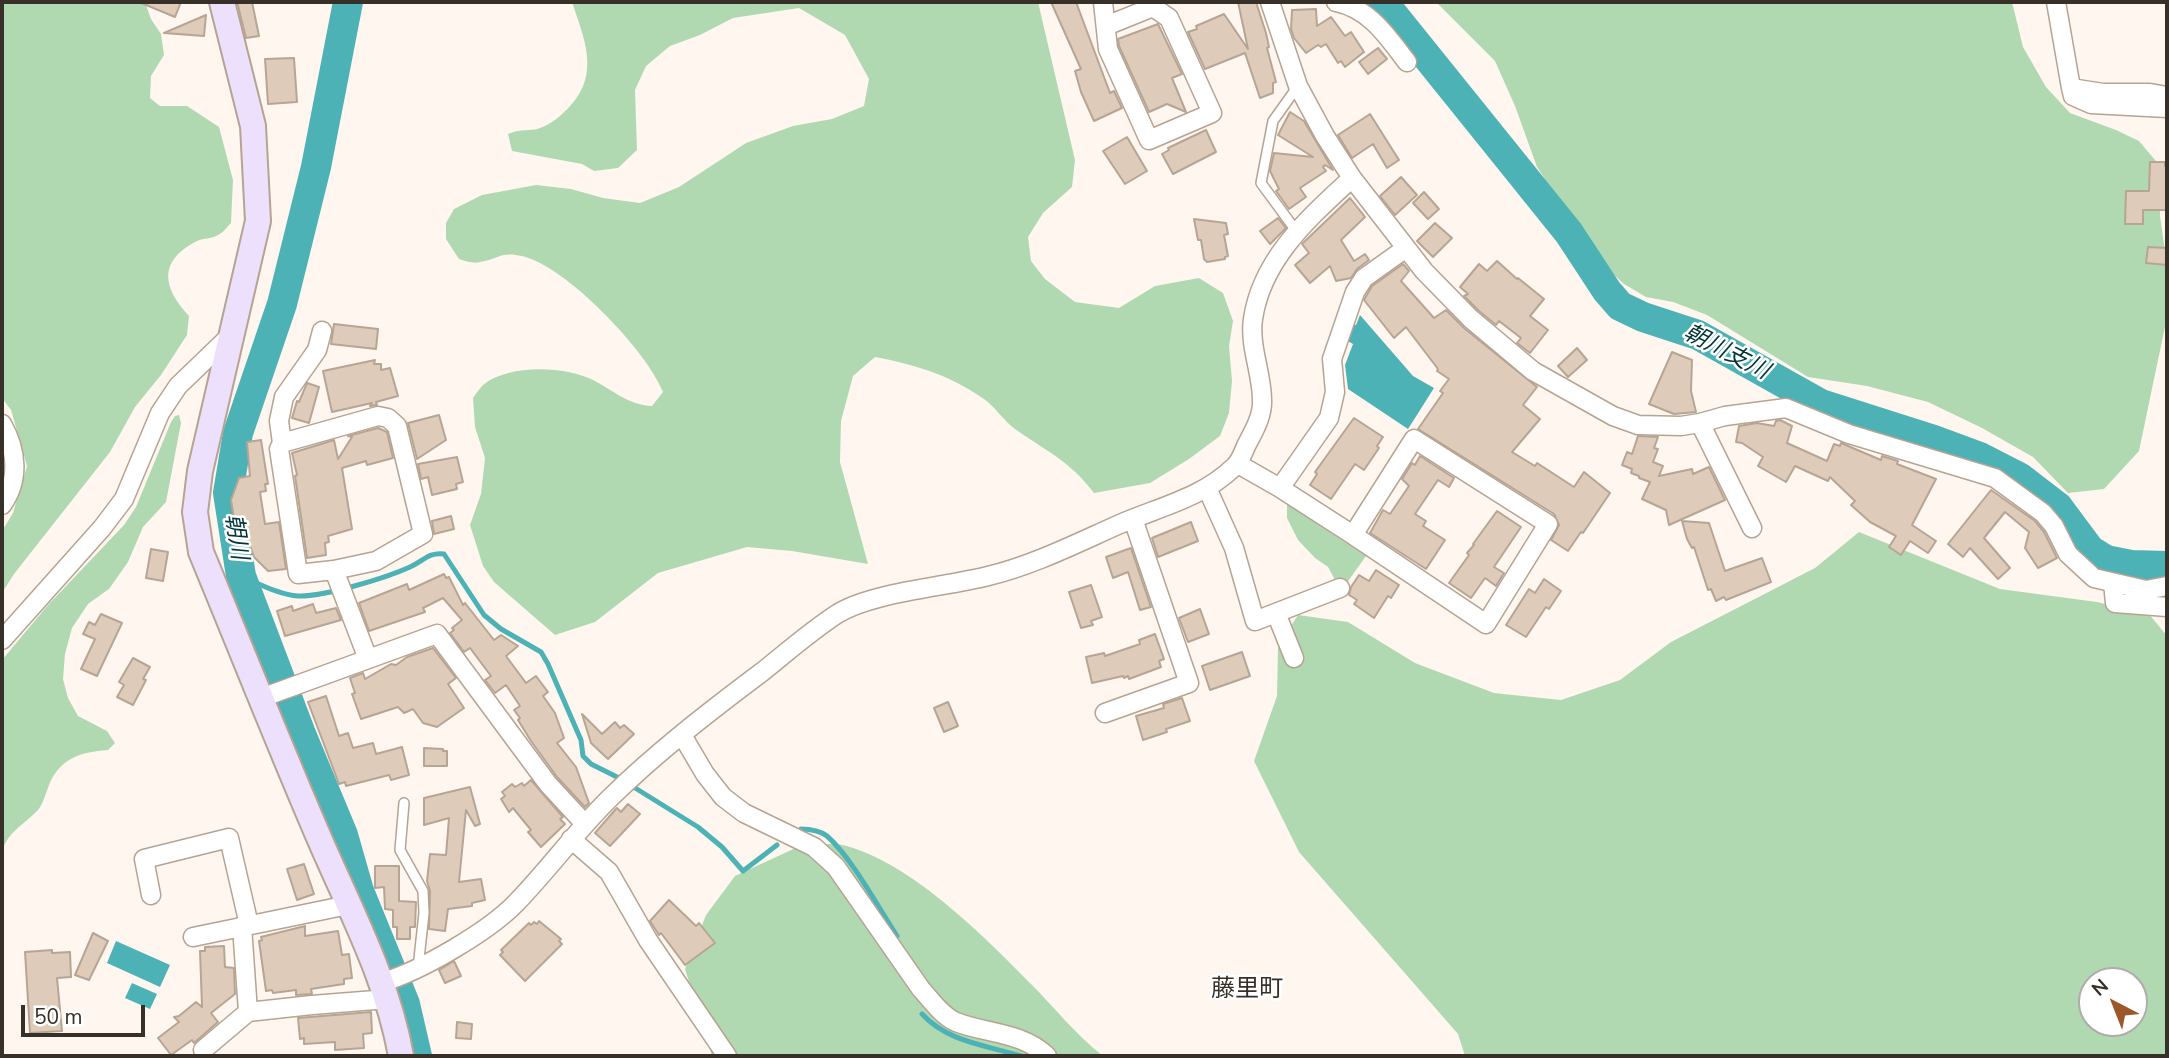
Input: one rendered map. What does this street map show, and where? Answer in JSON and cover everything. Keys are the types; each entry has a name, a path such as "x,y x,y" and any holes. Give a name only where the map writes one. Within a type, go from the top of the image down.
{"street":[{"path":"222,2 253,126 258,221 200,471 195,512 201,552 270,695 348,905 387,987 401,1056"},
{"path":"1102,2 1108,49 1149,140 1212,113 1169,18 1153,7 1106,26"},
{"path":"1269,2 1298,86 1352,178 1424,271 1471,319 1533,371 1613,416 1638,425 1659,427 1700,424 1725,416 1786,408 1829,427 1995,478 2043,513 2054,526 2068,554 2094,578 2146,590 2167,586"},
{"path":"1336,2 1350,6 1376,21 1407,62"},
{"path":"2056,2 2073,96 2091,104 2167,108"},
{"path":"2071,88 2103,93 2150,93 2167,96"},
{"path":"203,1050 248,1013 312,1005 387,987 499,919 620,789 682,735 850,607 1009,570 1172,505 1206,488 1238,464 1254,432 1263,403 1252,339 1258,299 1277,257 1297,232 1352,178"},
{"path":"1280,488 1329,418 1335,392 1332,359 1355,292 1364,278 1406,248"},
{"path":"282,443 379,416 388,418 397,426 423,534 338,581 298,573 279,449 282,443 279,421 284,397 317,350 322,331"},
{"path":"2,640 102,528 124,499 160,413 178,386 234,333"},
{"path":"2,424 12,445 15,461 14,475 2,505"},
{"path":"1700,424 1752,528"},
{"path":"1238,464 1353,535 1486,624 1548,524 1414,439 1353,535"},
{"path":"1206,488 1234,548 1255,621 1340,589"},
{"path":"1105,713 1189,682 1133,519"},
{"path":"338,581 368,659"},
{"path":"2113,583 2115,603 2167,607"},
{"path":"1276,612 1294,659"},
{"path":"270,695 437,634 548,784 585,824"},
{"path":"682,735 705,774 723,797 744,813 814,847 835,867 935,1006 954,1021 1019,1038 1047,1056"},
{"path":"151,895 144,859 229,838 246,925 248,1013"},
{"path":"571,839 609,872 648,940 727,1056"},
{"path":"193,937 348,905"}],"lane":[{"path":"1297,232 1261,183 1273,121 1298,86"},
{"path":"404,803 400,850 423,891 424,914 414,970"}],"green space":[{"path":"2,2 145,2 151,19 161,34 164,55 151,76 150,98 160,106 187,106 219,127 233,180 231,223 220,234 197,241 184,249 170,266 169,285 189,316 187,335 161,375 135,407 110,452 2,593 2,531 13,513 27,466 11,410 2,398"},
{"path":"572,2 1038,2 1075,160 1072,187 1043,213 1028,237 1031,261 1045,279 1075,302 1119,308 1155,286 1199,278 1223,293 1233,321 1229,346 1232,381 1229,413 1220,436 1150,483 1094,493 1067,464 1015,429 971,391 932,372 875,357 853,376 841,421 840,462 868,564 792,551 747,547 658,573 595,622 555,635 494,582 483,566 470,525 481,494 485,458 475,427 473,398 483,385 494,378 507,373 537,369 581,375 643,405 652,406 663,392 654,375 623,334 582,293 540,263 522,256 504,255 478,263 459,259 446,239 446,223 454,209 482,195 536,185 640,203 679,187 746,143 793,126 832,119 864,106 869,79 845,35 799,8 733,18 700,35 670,46 646,66 635,90 637,150 618,168 594,171 582,164 512,151 508,134 536,129 553,121 580,93 585,80 587,55"},
{"path":"1436,2 2012,2 2023,47 2046,87 2070,113 2139,141 2161,167 2160,216 2167,265 2167,317 2139,451 2104,489 2068,493 2033,457 1928,402 1867,386 1808,377 1707,315 1673,302 1646,297 1624,284 1598,260 1537,167 1495,61"},
{"path":"179,415 181,423 166,502 143,527 128,562 109,589 88,604 72,628 65,654 63,679 68,698 78,716 107,731 115,743 108,750 72,758 59,768 40,808 12,834 2,852 2,660 48,605 124,525 136,507 171,422"},
{"path":"1287,504 1366,556 1341,591 1328,567 1298,540 1287,518"},
{"path":"1859,532 2000,589 2097,602 2149,614 2167,636 2167,1056 1465,1056 1458,1034 1299,852 1254,761 1277,696 1278,646 1298,615 1348,622 1415,663 1494,693 1561,700 1620,680 1671,642 1815,568"},
{"path":"802,845 845,845 874,856 923,886 992,945 1103,1056 712,1056 685,969 706,915 735,876"}],"water":[{"path":"1360,315 1413,376 1434,388 1408,429 1348,389 1345,365 1353,344 1346,340 1352,324 1356,325"},
{"path":"116,941 170,965 160,987 107,963"},
{"path":"132,983 157,994 150,1009 125,998"}],"building":[{"path":"139,2 181,2 175,17"},
{"path":"237,2 252,2 259,36 246,38"},
{"path":"1051,2 1076,2 1110,93 1114,91 1122,108 1094,121 1075,71 1081,69"},
{"path":"1238,2 1256,2 1266,33 1276,82 1273,83 1273,93 1260,98 1245,53 1205,69 1188,32 1224,14 1248,49"},
{"path":"1316,9 1317,26 1331,17 1345,36 1351,32 1364,52 1345,67 1341,61 1338,63 1326,44 1321,47 1318,45 1306,53 1294,38 1291,29 1292,10"},
{"path":"206,15 204,36 164,33"},
{"path":"1158,24 1182,74 1172,78 1186,112 1167,104 1149,112 1119,46 1118,39"},
{"path":"1378,48 1387,59 1368,74 1359,62"},
{"path":"294,58 297,102 268,104 265,59"},
{"path":"1290,112 1304,121 1333,170 1325,165 1323,167 1326,171 1300,188 1306,197 1289,209 1276,191 1279,189 1270,171 1274,153 1313,157 1278,135"},
{"path":"1370,114 1399,160 1387,168 1373,144 1352,158 1338,135"},
{"path":"1206,130 1216,152 1173,174 1162,154 1169,150 1168,148"},
{"path":"1127,137 1147,171 1125,184 1103,151"},
{"path":"2150,162 2165,162 2167,167 2167,210 2143,210 2143,224 2125,224 2126,191 2149,191"},
{"path":"1401,177 1417,195 1395,215 1380,196"},
{"path":"1424,192 1439,209 1428,219 1413,203"},
{"path":"1350,198 1365,217 1341,240 1354,261 1365,254 1369,260 1357,269 1351,278 1336,281 1330,266 1310,283 1295,265 1309,253 1302,244"},
{"path":"1278,218 1286,228 1270,244 1260,231"},
{"path":"1194,219 1226,223 1228,234 1224,235 1228,256 1225,259 1207,262 1204,259"},
{"path":"1435,223 1452,238 1433,257 1417,241"},
{"path":"2148,247 2167,248 2167,265 2146,263"},
{"path":"1497,261 1544,299 1530,316 1548,330 1530,353 1517,343 1521,338 1499,321 1496,325 1479,311 1464,296 1468,294 1460,287 1479,264 1487,271"},
{"path":"1403,264 1409,271 1401,281 1434,318 1446,310 1464,328 1537,387 1523,405 1540,419 1512,452 1535,466 1537,463 1574,487 1584,472 1610,493 1568,551 1551,540 1559,525 1554,514 1418,429 1443,393 1440,391 1449,379 1437,371 1406,327 1394,338 1364,300 1372,286"},
{"path":"334,324 378,329 376,349 331,344"},
{"path":"1577,348 1587,360 1568,377 1558,366"},
{"path":"1672,352 1692,360 1691,391 1696,412 1674,414 1649,404"},
{"path":"375,360 374,364 381,364 381,370 390,368 398,396 376,402 377,405 370,406 372,403 332,412 323,371"},
{"path":"307,383 319,387 309,423 292,418 297,401 299,402"},
{"path":"439,415 446,440 417,459 408,423"},
{"path":"1354,418 1383,437 1364,470 1355,464 1331,499 1310,485 1317,474 1315,472"},
{"path":"1780,420 1792,426 1787,443 1827,461 1834,444 1840,446 1841,443 1881,460 1882,456 1898,461 1897,464 1936,479 1912,525 1936,541 1928,553 1910,541 1901,555 1889,547 1896,536 1870,522 1851,505 1855,501 1830,477 1828,481 1795,466 1786,482 1758,466 1763,457 1736,442 1739,426 1757,423 1774,426 1776,421"},
{"path":"378,428 387,432 393,458 367,465 366,461 342,468 352,529 328,536 329,542 325,543 326,555 307,558 292,453 334,440 338,459 352,437 348,436"},
{"path":"1638,436 1658,437 1654,448 1658,449 1653,462 1663,466 1659,476 1692,469 1693,474 1709,467 1725,500 1669,525 1666,510 1642,499 1650,482 1639,478 1631,473 1632,469 1622,465 1627,452 1632,454"},
{"path":"261,440 268,484 265,484 266,491 260,492 265,524 279,522 286,569 268,571 254,557 248,540 243,540 235,525 231,500 239,478 250,476 247,442"},
{"path":"1420,456 1454,478 1449,487 1438,480 1415,514 1426,521 1423,526 1445,540 1426,569 1370,533 1383,510 1390,514 1409,486 1402,479"},
{"path":"457,457 463,482 456,484 457,489 432,495 428,477 421,479 418,464"},
{"path":"1991,490 2035,521 2044,532 2057,558 2038,568 2025,548 2029,532 2005,512 1984,538 2010,568 1998,579 1970,548 1963,557 1948,544"},
{"path":"1497,511 1521,527 1494,567 1504,573 1496,586 1485,578 1471,598 1449,583"},
{"path":"451,516 454,529 434,534 432,521"},
{"path":"1682,521 1709,523 1725,571 1762,558 1771,582 1726,600 1724,597 1716,601 1711,589 1708,590"},
{"path":"1191,522 1198,541 1158,557 1152,538"},
{"path":"1131,548 1151,607 1140,610 1128,572 1113,578 1106,557"},
{"path":"151,549 168,552 163,581 146,578"},
{"path":"1376,570 1399,585 1391,598 1388,596 1374,618 1354,604 1357,600 1349,595 1359,575 1369,581"},
{"path":"444,574 446,578 449,577 463,605 465,603 494,640 501,635 518,646 506,656 526,683 536,676 548,692 543,696 555,713 564,738 557,743 576,767 589,803 585,807 557,777 531,741 514,710 520,706 506,685 495,693 485,680 491,676 470,648 464,652 450,633 462,620 443,598 423,608 425,612 369,631 359,603 407,584 409,590"},
{"path":"1544,579 1561,591 1549,609 1546,607 1526,637 1506,625 1529,589 1535,593"},
{"path":"1091,585 1102,617 1091,621 1093,625 1081,628 1069,592"},
{"path":"313,604 316,613 336,608 341,620 285,636 277,611 292,606 293,611"},
{"path":"1200,609 1209,634 1188,642 1179,618"},
{"path":"101,614 122,623 97,676 81,669 95,639 83,634 89,622 95,625"},
{"path":"1155,634 1164,659 1159,661 1161,667 1129,679 1128,676 1123,676 1092,683 1086,657 1104,653 1105,656 1140,644 1139,640"},
{"path":"433,648 456,678 448,684 464,708 437,727 423,723 413,709 404,713 398,707 361,719 352,694 355,693 350,678 363,673 365,679 391,664 396,665 407,657"},
{"path":"1242,652 1250,676 1210,690 1202,666"},
{"path":"133,658 150,667 133,705 117,697 124,685 119,682"},
{"path":"326,696 339,736 348,733 353,748 373,743 376,754 402,747 409,775 391,780 389,775 346,786 345,782 339,784 308,702"},
{"path":"1182,698 1190,721 1143,740 1136,716 1164,708 1163,704"},
{"path":"948,702 958,726 944,732 934,708"},
{"path":"582,714 602,734 615,722 620,728 624,725 634,734 608,759 591,743"},
{"path":"424,748 447,751 447,766 424,766"},
{"path":"531,780 563,817 560,819 565,824 541,847 513,808 509,812 501,799 505,796 502,792 512,784 515,787 522,783 524,786"},
{"path":"470,787 480,824 475,826 466,810 459,882 481,879 485,900 472,903 472,906 448,909 445,931 429,929 430,891 427,881 430,854 446,855 449,818 424,825 424,798"},
{"path":"628,804 640,814 610,846 595,833 617,808 621,812"},
{"path":"304,864 314,894 297,900 287,869"},
{"path":"375,866 399,866 399,901 416,902 415,927 410,927 410,939 397,939 397,927 393,927 393,910 385,909 384,887 375,888"},
{"path":"669,900 696,926 699,923 715,943 685,965 650,921"},
{"path":"539,921 561,939 559,941 562,944 525,981 500,955 503,952 501,950 529,923 537,924"},
{"path":"305,926 305,936 338,931 342,955 349,954 352,978 344,979 344,984 311,989 312,994 296,995 296,990 273,993 272,990 266,991 259,941 262,940 261,937"},
{"path":"93,933 108,941 89,980 75,975"},
{"path":"224,946 225,967 234,968 235,994 211,1013 218,1022 194,1043 192,1040 171,1055 158,1038 179,1022 174,1017 196,1002 202,1007 200,951 205,951 205,947"},
{"path":"52,950 52,953 70,952 71,977 57,978 62,1031 30,1033 25,952"},
{"path":"454,961 461,976 445,983 439,970"},
{"path":"371,1012 372,1033 363,1034 364,1048 335,1050 335,1042 304,1044 304,1038 300,1039 298,1018"},
{"path":"457,1022 472,1024 471,1039 456,1038"}],"waterway":[{"name":"朝川","path":"348,2 316,167 282,304 238,433 228,493 241,576 343,835 359,891 405,1004 417,1056"},
{"name":"朝川支川","path":"1383,2 1569,233 1620,306 1643,317 1698,335 1821,404 1934,440 1980,457 2019,477 2058,507 2090,550 2106,560 2131,565 2167,566"},
{"path":"241,576 283,593 309,595 371,581 410,567 430,556 444,554 484,615 501,629 541,652 581,740 583,756 591,764 619,778 698,827 722,847 743,871 777,845"},
{"path":"801,829 821,832 836,845 897,936"},
{"path":"922,1014 955,1037 1021,1056"}],"district":[{"name":"藤里町","path":"1247,990"}]}
